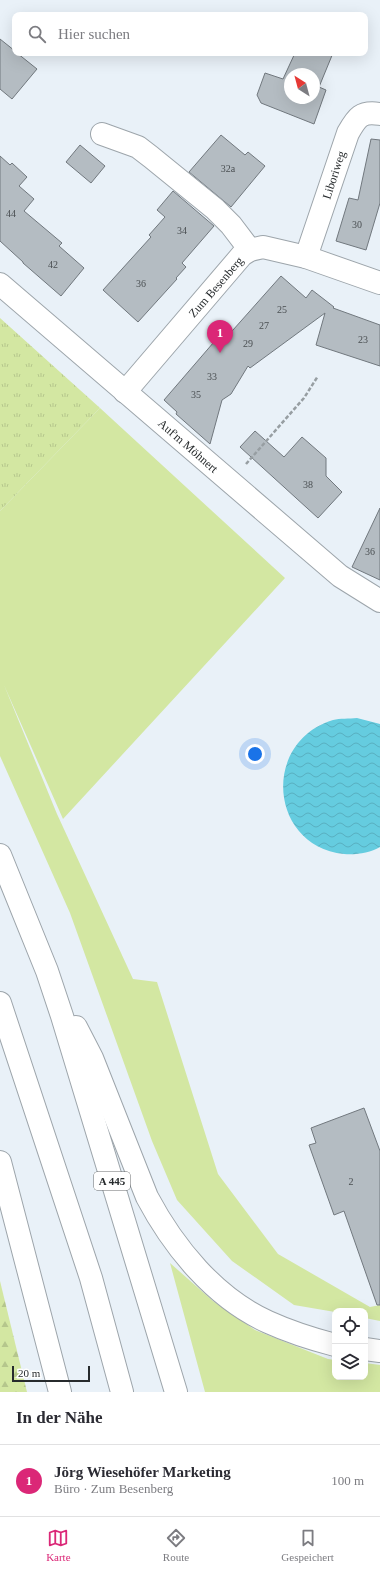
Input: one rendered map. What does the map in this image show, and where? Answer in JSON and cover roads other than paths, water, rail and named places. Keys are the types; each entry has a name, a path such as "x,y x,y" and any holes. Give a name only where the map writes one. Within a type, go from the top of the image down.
{"main road":[{"name":"Liboriweg","path":"306,257 348,132 359,116 370,112 380,114"},
{"path":"102,134 138,148 151,157 215,209 231,225 250,250"},
{"name":"Zum Besenberg","path":"125,392 242,256 250,250 263,247 306,257 380,283"},
{"name":"Auf'm Möhnert","path":"0,284 340,576 380,601"},
{"name":"A 445","path":"0,854 47,971 62,1016 176,1392"},
{"path":"47,971 92,1058 147,1197 173,1240 204,1276 223,1294 244,1309 267,1322 294,1333 332,1344"},
{"path":"0,1003 91,1278 122,1392"},
{"path":"0,1162 60,1392"},
{"path":"368,1349 380,1351"}],"water":[{"path":"357,718 380,724 380,847 363,853 344,854 319,847 301,833 289,814 283,792 285,770 294,749 310,732 333,720"}],"place":[{"name":"Jörg Wiesehöfer Marketing","path":"220,353"}]}
